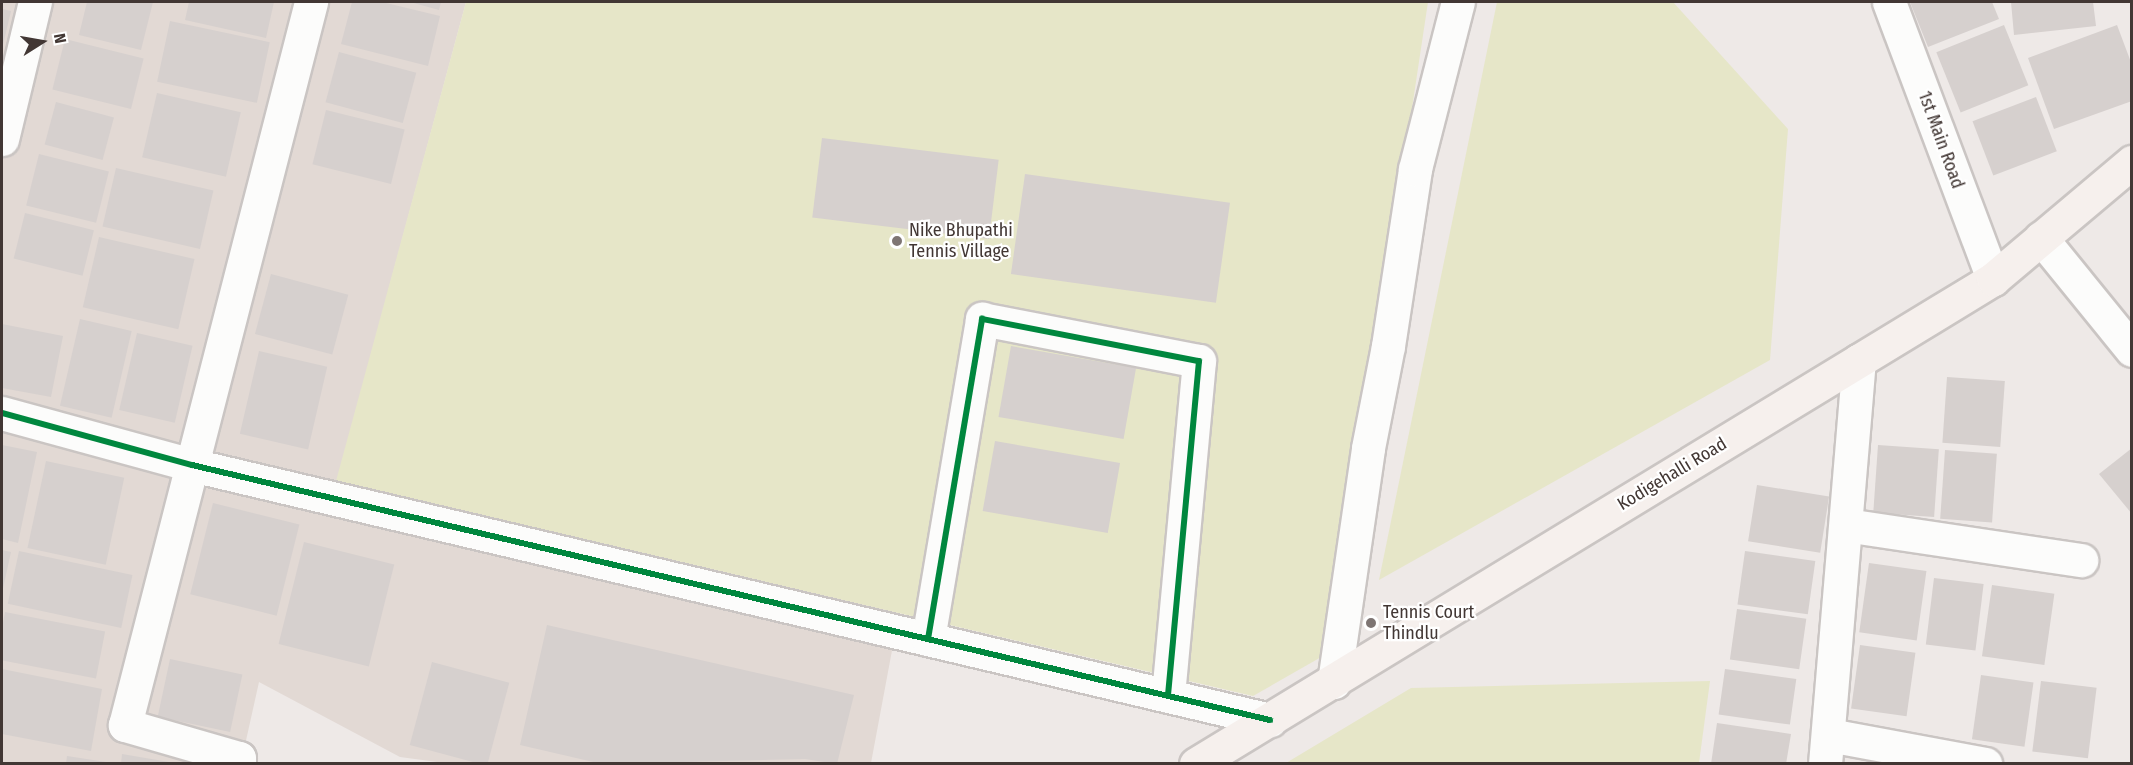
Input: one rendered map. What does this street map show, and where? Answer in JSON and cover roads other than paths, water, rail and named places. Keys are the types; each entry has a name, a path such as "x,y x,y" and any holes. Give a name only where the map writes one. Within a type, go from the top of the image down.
{"main road":[{"name":"Kodigehalli Road","path":"1196,764 1993,279 2132,162"}],"street":[{"path":"2,139 9,72 35,2"},
{"path":"238,764 240,758 125,725 311,2"},
{"path":"1334,682 1368,448 1388,346 1415,169 1458,2"},
{"name":"1st Main Road","path":"1889,2 1993,279"},
{"path":"2041,238 2132,350"},
{"path":"928,639 982,319 1199,361 1168,696"},
{"path":"1859,360 1827,749 1985,764"},
{"path":"2,413 192,465 1270,720"},
{"path":"1846,525 2081,560"}],"place":[{"name":"Nike Bhupathi Tennis Village","path":"897,241"},
{"name":"Tennis Court Thindlu","path":"1371,623"}]}
